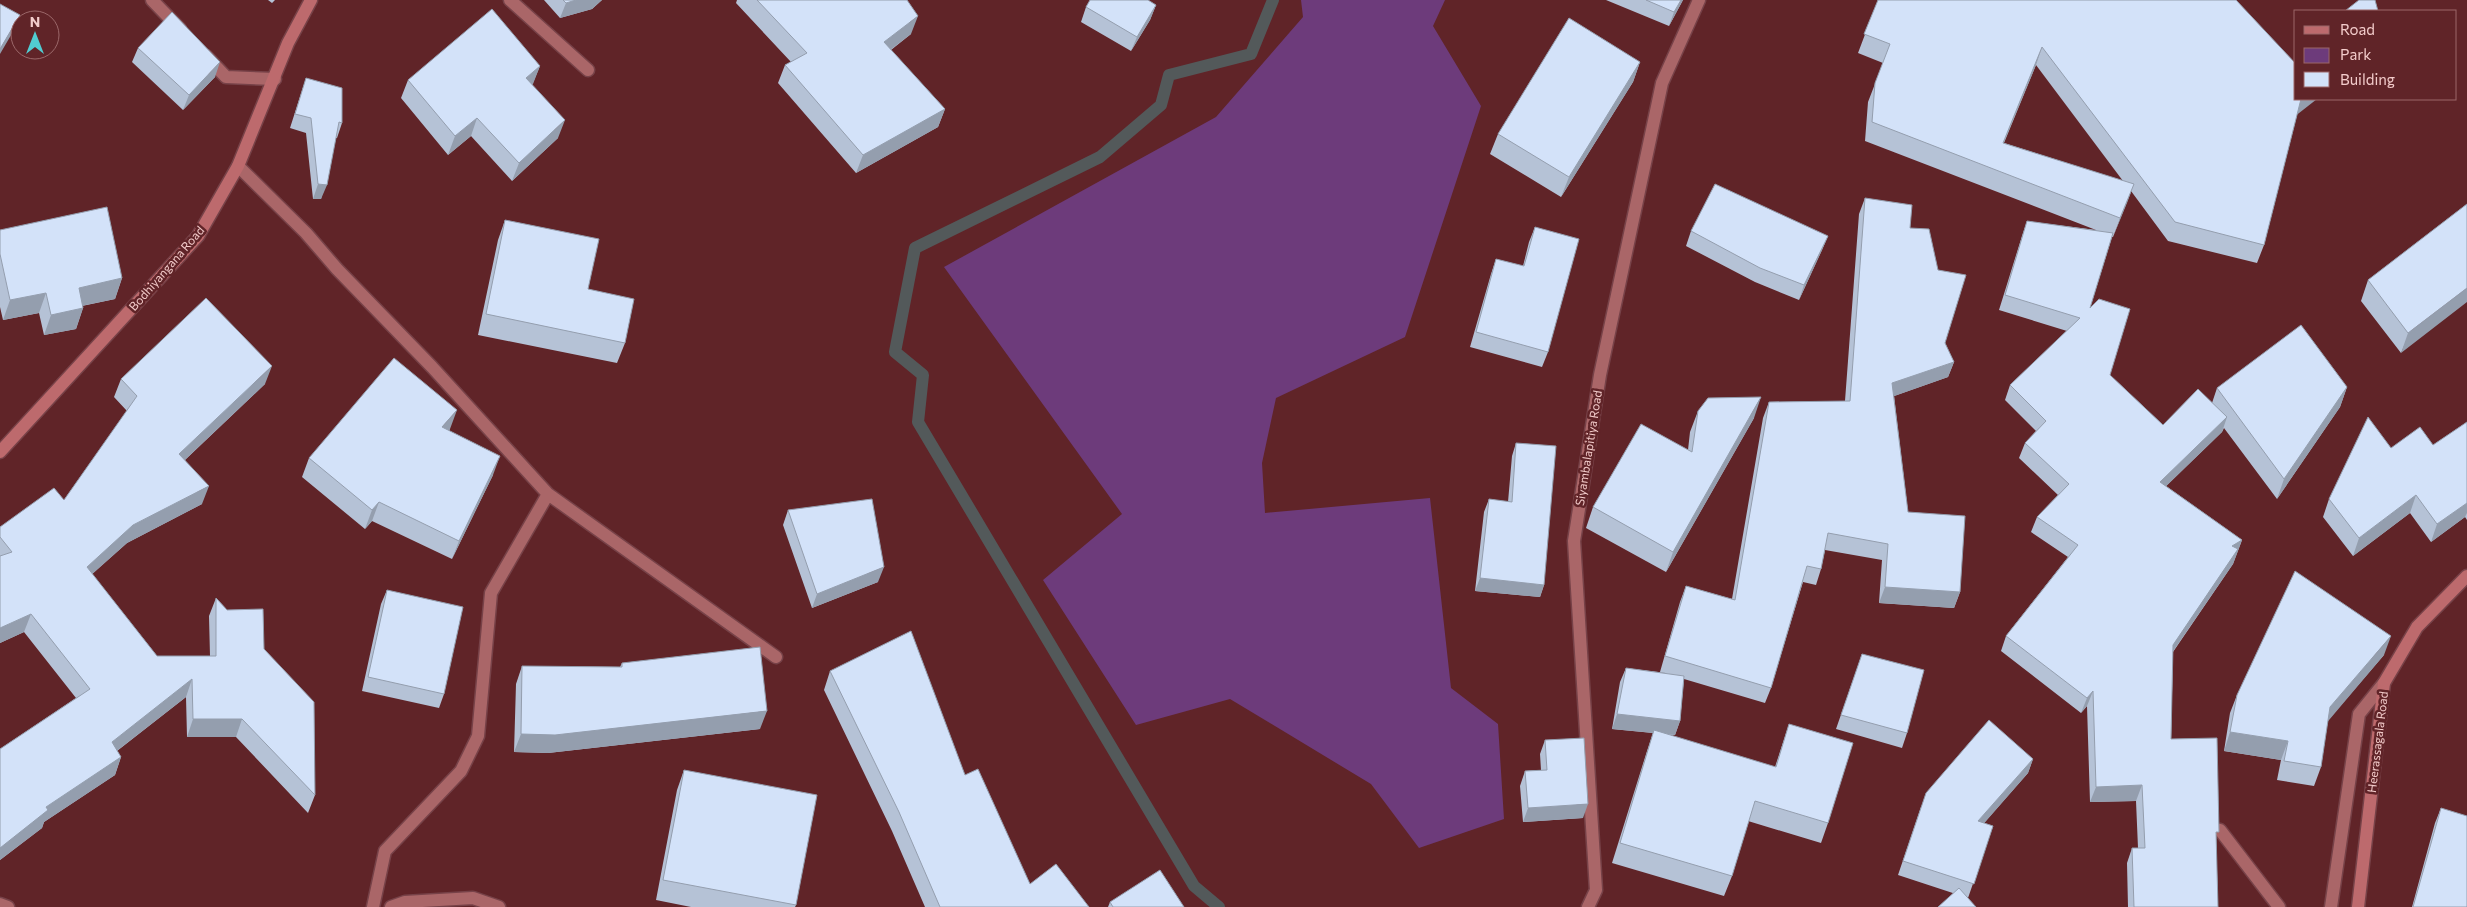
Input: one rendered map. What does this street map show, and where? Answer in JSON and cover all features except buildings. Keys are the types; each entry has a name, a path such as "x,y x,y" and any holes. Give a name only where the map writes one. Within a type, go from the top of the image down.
{"street":[{"path":"152,0 226,77 275,79"},
{"name":"Bodhiyangana Road","path":"0,452 198,236 238,166 275,79 288,43 311,0"},
{"path":"510,0 588,70"},
{"name":"Siyambalapitiya Road","path":"1588,907 1596,890 1574,541 1600,375 1662,83 1699,0"},
{"path":"238,166 306,233 337,270 432,367 548,494 776,657"},
{"path":"373,907 385,852 461,771 478,736 490,593 548,494"},
{"name":"Heerassagala Road","path":"2358,907 2384,683 2417,627 2467,576"},
{"path":"2331,907 2359,714 2384,683"},
{"path":"2220,830 2279,907"},
{"path":"391,907 405,902 473,898 499,907"},
{"path":"0,904 8,907"}],"green space":[{"path":"1301,0 1445,0 1433,26 1481,106 1405,337 1276,398 1262,463 1265,513 1430,498 1451,688 1498,724 1504,819 1419,848 1371,784 1230,699 1136,725 1043,580 1122,514 944,267 1216,117 1303,17"}],"waterway":[{"path":"1219,907 1194,886 918,422 923,375 895,352 915,248 1100,157 1161,105 1169,75 1251,54 1273,0"}]}
